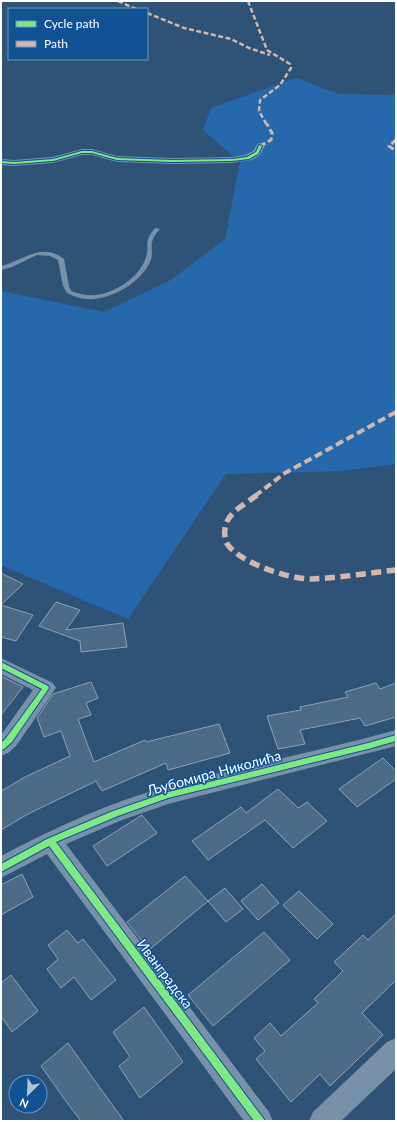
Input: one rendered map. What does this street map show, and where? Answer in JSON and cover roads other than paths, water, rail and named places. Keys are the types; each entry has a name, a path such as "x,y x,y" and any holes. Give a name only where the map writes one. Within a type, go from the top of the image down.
{"street":[{"path":"1,162 14,163 53,160 82,152 92,152 118,159 172,161 232,160 248,158 257,153 260,146"},
{"path":"1,665 46,688 9,740 1,747"},
{"name":"Љубомира Николића","path":"1,868 50,841 116,813 168,795 396,738"},
{"name":"Иванградска","path":"50,841 260,1121"},
{"path":"322,1121 396,1051"}],"lane":[{"path":"1,268 14,264 25,257 40,253 52,254 61,259 66,286 69,292 79,296 96,297 106,295 127,284 143,268 149,258 148,245 152,234 158,229"}]}
